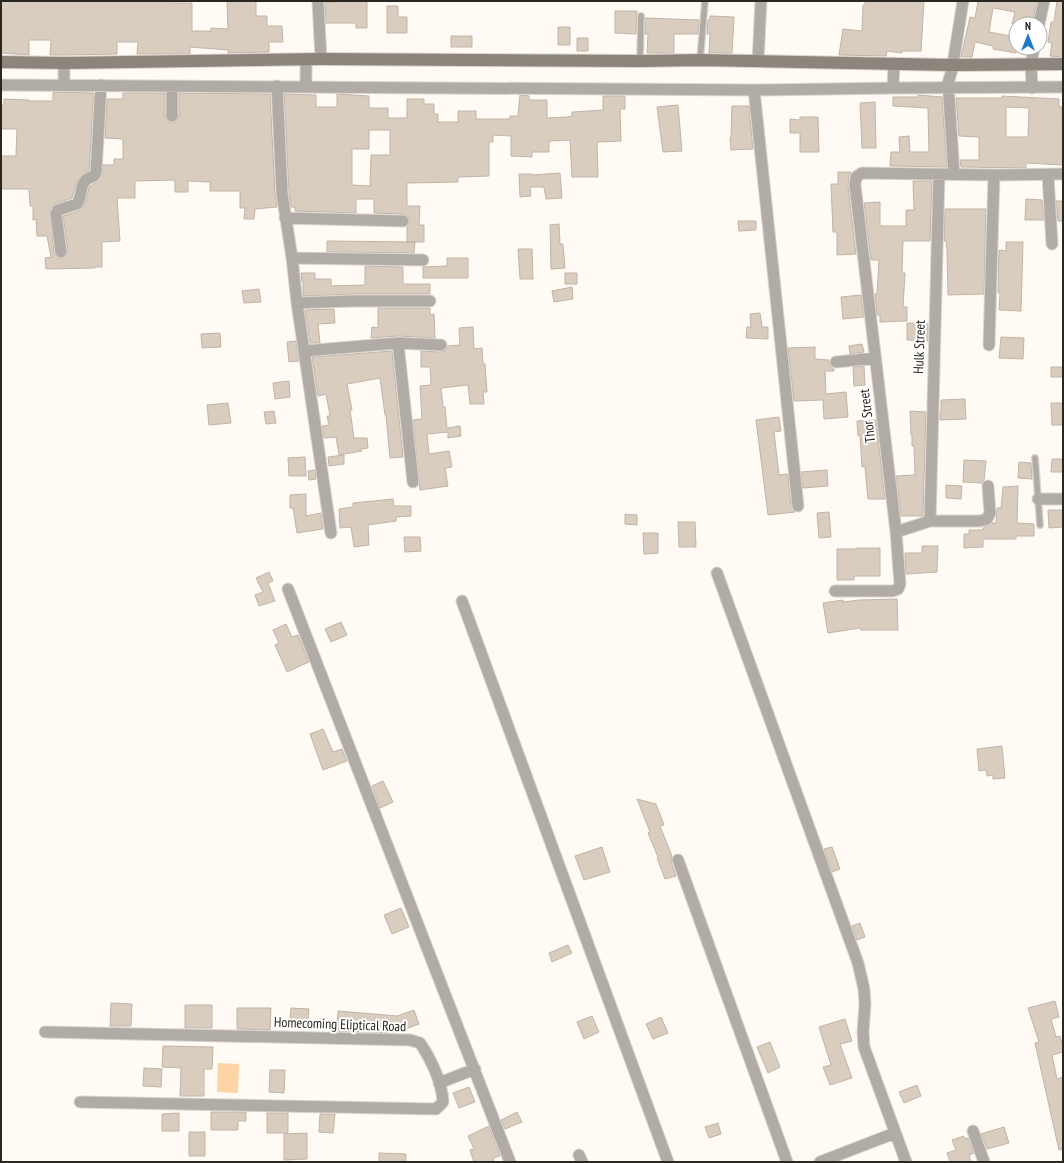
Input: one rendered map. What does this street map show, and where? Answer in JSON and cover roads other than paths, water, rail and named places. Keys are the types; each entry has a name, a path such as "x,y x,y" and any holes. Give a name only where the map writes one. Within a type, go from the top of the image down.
{"street":[{"path":"318,1 321,60"},
{"path":"758,61 761,1"},
{"path":"954,174 948,85 963,1"},
{"path":"1041,16 1044,1"},
{"path":"1031,86 1033,56"},
{"path":"1,85 64,74 306,64 321,60 700,60 952,67 1031,67 1063,64"},
{"path":"1,62 64,74 101,85 277,86 306,84 754,90 893,85 1063,87"},
{"path":"306,64 306,84"},
{"path":"893,85 894,66"},
{"path":"61,252 56,214 58,210 77,204 81,198 83,183 94,176 96,172 101,85"},
{"path":"172,86 172,116"},
{"path":"277,86 282,193 331,533"},
{"path":"754,90 798,506"},
{"name":"Thor Street","path":"835,591 892,592 898,589 900,584 896,532 855,185 856,177 862,173 939,174"},
{"path":"939,174 1063,174"},
{"name":"Hulk Street","path":"930,521 939,174"},
{"path":"1048,174 1052,244"},
{"path":"990,345 994,175"},
{"path":"286,218 403,221"},
{"path":"292,258 423,260"},
{"path":"297,303 430,301"},
{"path":"304,351 398,343 442,345"},
{"path":"398,343 413,482"},
{"path":"836,362 875,358"},
{"path":"896,532 930,521 980,521 987,519 990,513 988,486"},
{"path":"1038,499 1063,499"},
{"path":"717,573 858,963 864,989 864,1047 906,1162"},
{"path":"288,589 510,1162"},
{"path":"462,601 668,1162"},
{"path":"678,860 787,1162"},
{"name":"Homecoming Eliptical Road","path":"45,1032 410,1040 420,1043 427,1053 439,1083 443,1102 436,1109 80,1102"},
{"path":"439,1083 474,1069"},
{"path":"973,1131 984,1162"},
{"path":"820,1162 836,1159 895,1133"}],"lane":[{"path":"700,60 705,1"},
{"path":"640,61 641,16"},
{"path":"1035,458 1040,525"}]}
